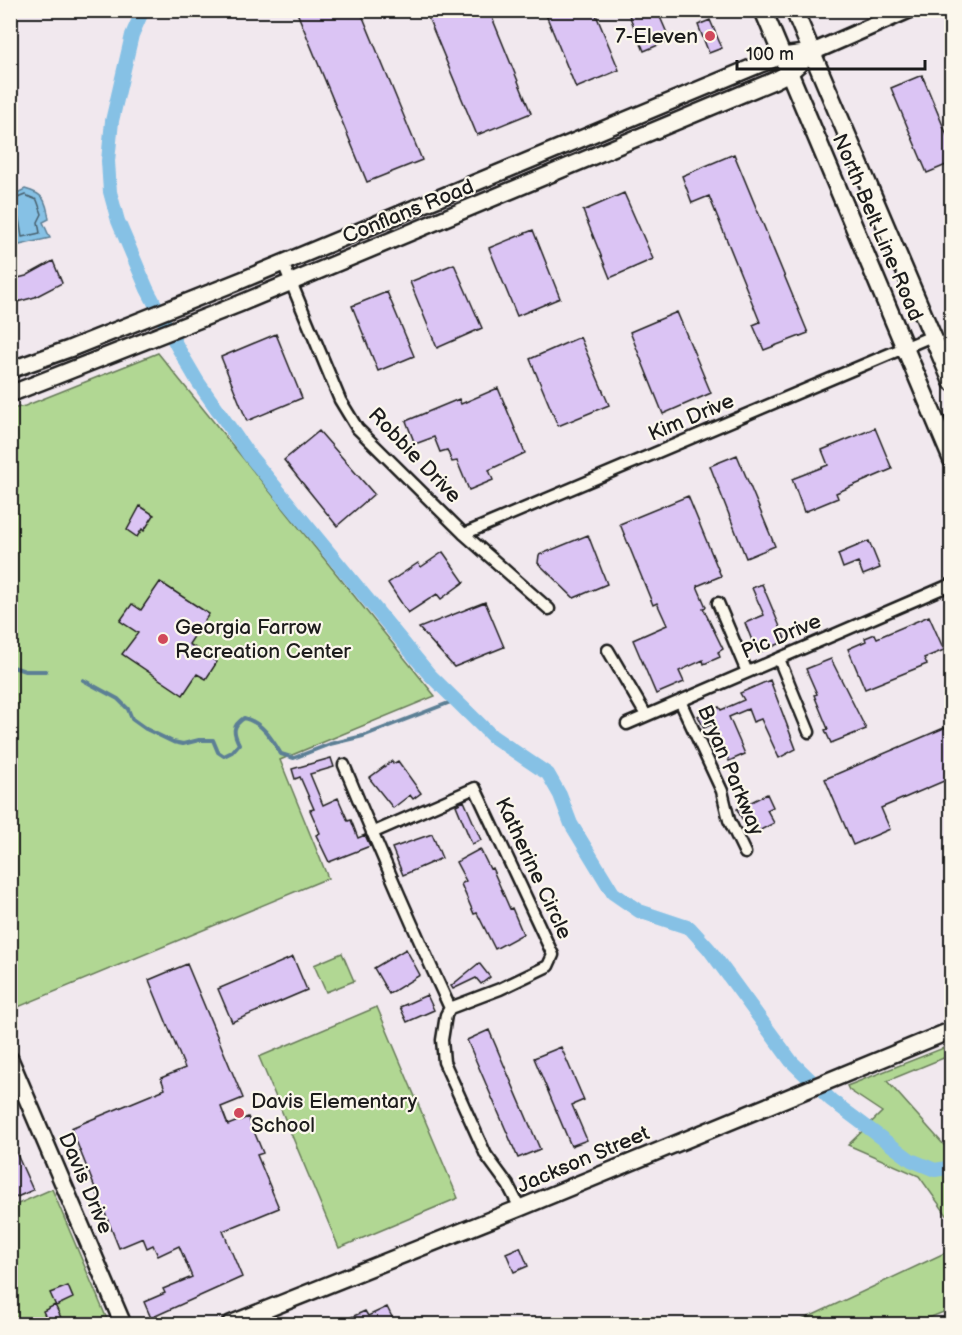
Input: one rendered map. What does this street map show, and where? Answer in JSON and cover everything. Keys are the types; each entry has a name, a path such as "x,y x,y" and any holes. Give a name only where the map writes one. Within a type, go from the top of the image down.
{"main road":[{"name":"North Belt Line Road","path":"763,10 951,460"},
{"name":"North Belt Line Road","path":"794,10 951,382"},
{"name":"Conflans Road","path":"11,370 283,263 782,56 813,52 909,10"},
{"name":"Conflans Road","path":"15,392 196,321 597,155 789,73 813,52"},
{"path":"588,136 597,155"},
{"path":"11,370 15,392"},
{"name":"Jackson Street","path":"230,1324 951,1030"},
{"name":"Davis Drive","path":"10,1059 123,1324"}],"street":[{"name":"Robbie Drive","path":"283,263 340,400 357,428 464,534 549,609"},
{"name":"Kim Drive","path":"464,534 932,336"},
{"name":"Pic Drive","path":"627,724 951,584"},
{"path":"718,603 747,672"},
{"path":"608,650 646,716"},
{"path":"779,659 809,732"},
{"name":"Bryan Parkway","path":"680,701 722,791 729,820 745,853"},
{"path":"344,765 450,1008 446,1015 442,1040 444,1062 486,1155 508,1185 519,1208"},
{"name":"Katherine Circle","path":"372,833 475,788 553,955 548,966 500,989 450,1008"}],"green space":[{"path":"158,353 435,696 280,760 328,878 11,1010 11,409 25,406"},
{"path":"342,953 354,981 326,992 314,965"},
{"path":"377,1007 458,1198 339,1248 259,1057"},
{"path":"951,1045 951,1055 887,1081 944,1145 951,1145 951,1221 919,1176 848,1145 882,1112 849,1090 847,1086"},
{"path":"52,1189 109,1324 11,1324 11,1207"},
{"path":"951,1250 951,1309 914,1324 794,1324"}],"water":[{"path":"25,189 36,193 45,202 49,219 43,222 50,238 15,246 13,221 11,220 11,196"}],"building":[{"path":"296,10 360,10 422,160 367,182"},
{"path":"425,10 489,10 531,113 477,135"},
{"path":"544,10 594,10 619,70 576,88"},
{"path":"627,10 657,10 670,40 644,51"},
{"name":"7-Eleven","path":"710,20 722,48 709,53 698,25"},
{"path":"922,75 951,145 951,163 927,173 891,88"},
{"path":"734,154 808,333 764,350 753,325 760,322 709,196 692,203 682,176"},
{"path":"624,193 653,259 610,278 583,211"},
{"path":"533,230 560,298 517,316 489,248"},
{"path":"53,261 62,283 35,297 10,304 10,280 26,276"},
{"path":"454,264 482,328 437,348 410,282"},
{"path":"387,292 414,356 378,371 352,306"},
{"path":"677,312 711,393 663,414 630,332"},
{"path":"276,334 302,398 247,421 221,357"},
{"path":"580,337 609,405 558,426 530,359"},
{"path":"498,388 525,453 489,470 493,480 469,490 457,461 452,462 447,450 440,452 434,437 415,444 406,421 459,399 461,404"},
{"path":"875,428 892,469 836,493 838,498 804,512 792,479 828,465 822,450"},
{"path":"319,431 374,494 337,526 284,460"},
{"path":"737,455 775,546 746,558 710,466"},
{"path":"688,496 721,576 697,586 706,607 703,608 723,649 718,652 720,657 704,664 703,660 679,671 684,682 656,694 633,640 667,625 657,603 653,605 620,524"},
{"path":"140,506 154,515 144,531 142,529 137,537 127,530"},
{"path":"588,535 607,584 574,598 538,563 539,555"},
{"path":"869,541 880,568 863,575 858,562 843,568 838,554"},
{"path":"443,552 464,582 441,599 437,594 408,613 388,583 418,563 421,567"},
{"name":"Georgia Farrow Recreation Center","path":"160,582 209,614 189,644 217,662 206,679 197,674 183,695 122,654 138,633 120,621 132,604 141,610"},
{"path":"762,584 786,641 757,653 745,623 764,615 752,588"},
{"path":"485,602 504,647 454,667 419,628"},
{"path":"929,616 944,650 924,658 927,664 865,689 848,649 866,641 865,638 875,634 877,638"},
{"path":"831,659 866,729 831,743 825,730 828,729 814,695 817,694 806,669"},
{"path":"770,680 796,749 779,758 761,719 753,722 748,709 729,717 745,754 729,761 713,724 704,728 698,716 719,707 721,710 744,700 740,693"},
{"path":"951,725 951,778 881,808 890,829 853,845 825,779"},
{"path":"331,758 334,767 310,774 323,805 338,798 358,838 365,835 370,846 329,862 316,835 320,833 310,810 314,809 300,777 295,779 292,769"},
{"path":"392,761 393,764 398,761 421,793 413,799 410,795 393,808 369,778"},
{"path":"767,794 773,807 767,810 774,823 753,834 745,818 742,819 737,809"},
{"path":"464,801 481,840 472,844 456,805"},
{"path":"432,834 442,858 403,875 392,848"},
{"path":"480,849 490,869 492,868 523,934 495,949 477,913 474,914 461,884 466,881 456,862"},
{"path":"406,949 420,975 389,994 374,968"},
{"path":"293,957 307,990 232,1022 218,989"},
{"path":"479,963 490,977 481,984 476,978 453,989 451,986"},
{"path":"187,964 243,1098 221,1107 228,1125 248,1117 263,1153 257,1155 279,1208 223,1231 242,1277 151,1318 144,1302 165,1293 163,1289 192,1277 179,1246 158,1256 153,1245 147,1248 143,1238 119,1248 71,1128 165,1089 161,1078 185,1068 149,980"},
{"path":"427,995 434,1010 407,1022 400,1007"},
{"path":"489,1030 540,1149 518,1158 467,1040"},
{"path":"561,1047 584,1100 572,1105 587,1140 571,1146 534,1058"},
{"path":"10,1139 33,1190 10,1200"},
{"path":"520,1247 528,1266 514,1272 506,1253"},
{"path":"68,1286 73,1298 56,1306 50,1293"},
{"path":"55,1305 64,1324 49,1324 43,1311"},
{"path":"387,1307 394,1321 385,1324 336,1324 365,1311 368,1316"}],"waterway":[{"path":"143,10 132,35 112,121 108,161 110,192 118,221 147,289 178,348 198,382 249,455 429,674 492,736 548,774 560,795 571,824 613,893 639,911 690,928 709,949 791,1061 831,1100 911,1160 935,1170 952,1167"},
{"path":"10,666 25,671 46,671"},
{"path":"83,680 118,699 128,709 132,719 146,729 173,742 183,744 199,740 213,740 218,752 224,756 232,752 239,744 235,730 237,724 244,718 262,728 281,754 294,758 330,744 363,736 456,700"}],"railway":[{"path":"936,1324 952,1318"}],"place":[{"name":"7-Eleven","path":"710,36"},
{"name":"Georgia Farrow Recreation Center","path":"163,639"},
{"name":"Davis Elementary School","path":"239,1113"}]}
